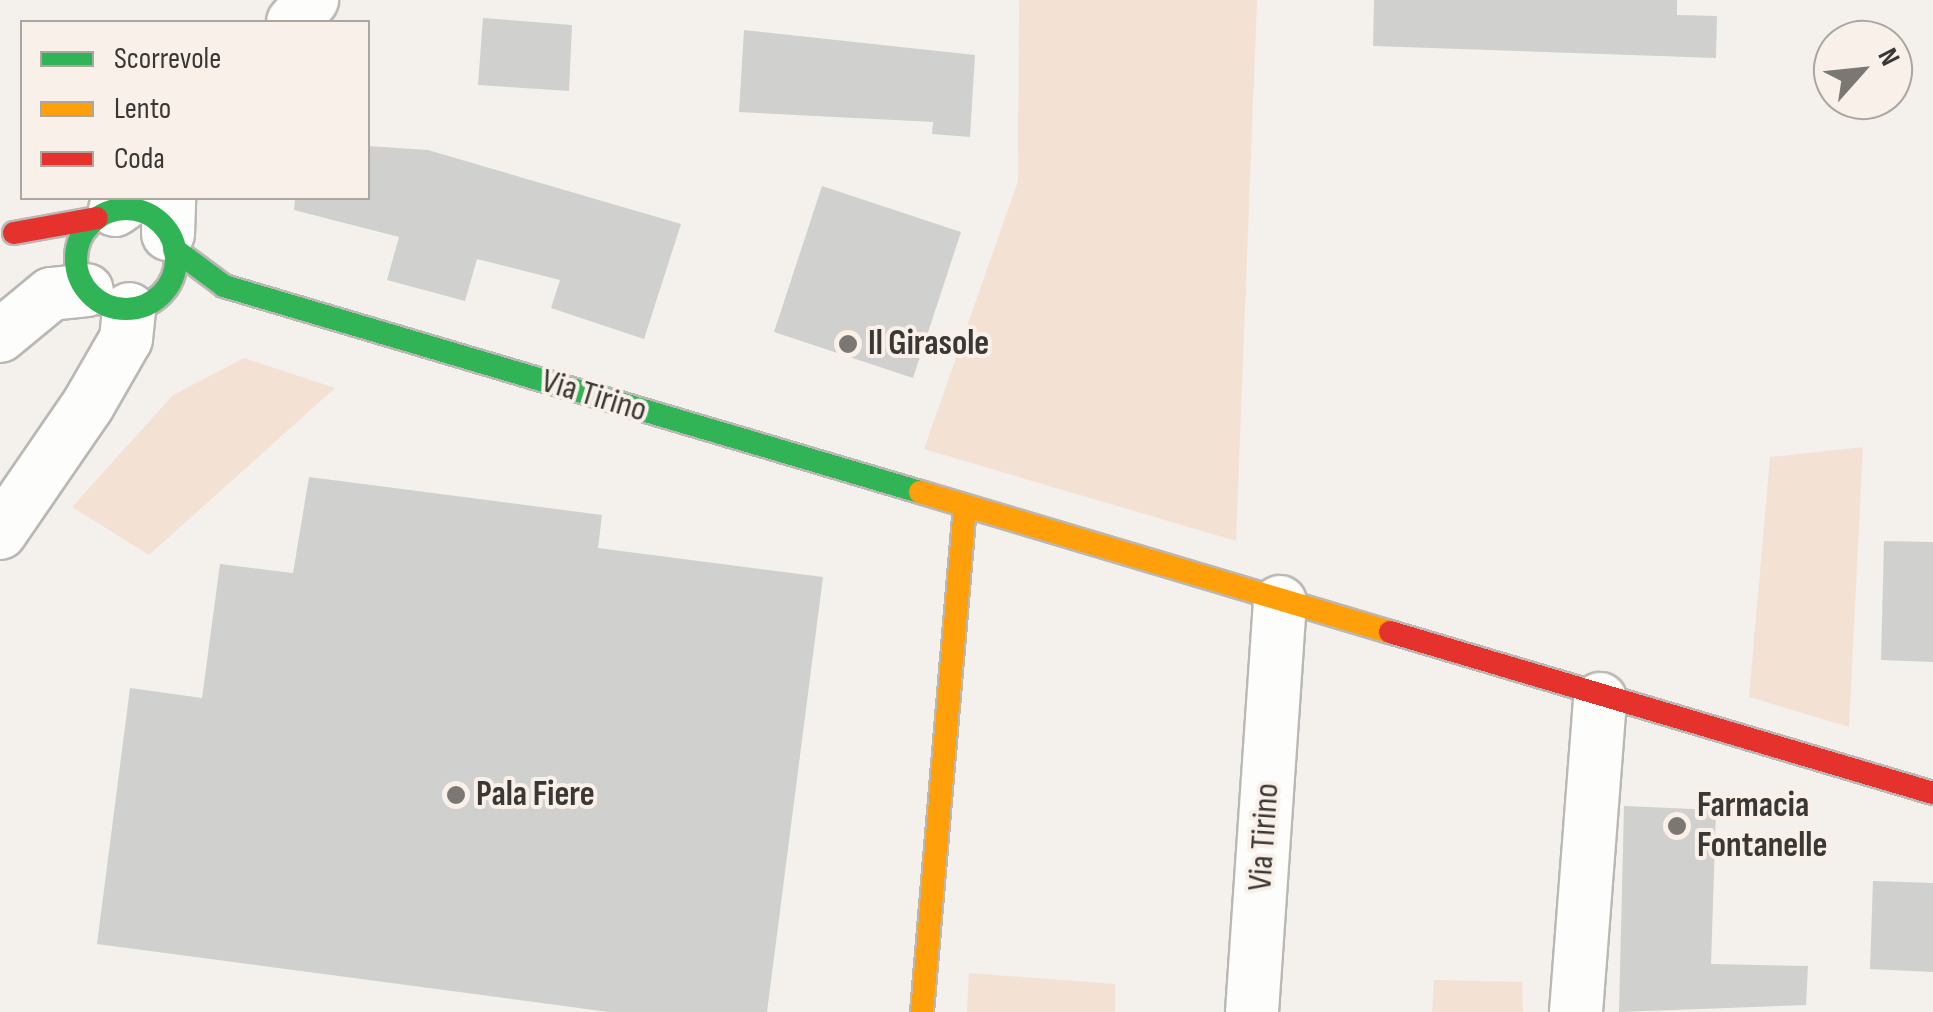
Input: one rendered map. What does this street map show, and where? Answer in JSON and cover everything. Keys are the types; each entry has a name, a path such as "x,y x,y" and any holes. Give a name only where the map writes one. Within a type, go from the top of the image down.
{"street":[{"path":"295,20 312,0"},
{"path":"0,533 114,361 115,208 7,231"},
{"name":"Via Tirino","path":"115,208 146,213 171,227 224,286"},
{"path":"14,322 114,287 171,227"},
{"path":"7,231 114,287"},
{"name":"Via Tirino","path":"114,287 224,286 1600,699 1933,793"},
{"path":"922,1012 965,506"},
{"name":"Via Tirino","path":"1252,1012 1280,602"},
{"path":"1576,1012 1600,699"}],"shaded area":[{"path":"1019,0 1257,0 1236,541 924,449 1018,181"},
{"path":"244,358 335,388 149,555 72,507 173,395"},
{"path":"1863,447 1849,727 1749,697 1770,457"},
{"path":"969,973 1115,984 1115,1012 967,1012"},
{"path":"1434,980 1522,982 1523,1012 1432,1012"}],"building":[{"path":"1374,0 1677,0 1677,15 1717,16 1716,58 1373,46"},
{"path":"483,18 572,25 569,91 478,85"},
{"path":"744,30 975,55 970,137 932,134 933,122 739,112"},
{"path":"370,146 428,150 681,224 644,339 551,308 560,280 477,259 465,301 387,280 399,237 294,210 295,200 370,200"},
{"path":"822,186 961,232 913,378 774,332"},
{"name":"Pala Fiere","path":"309,477 602,515 598,548 823,577 767,1012 609,1012 97,944 130,688 202,698 220,564 293,573"},
{"path":"1884,541 1933,542 1933,662 1881,660"},
{"path":"1624,806 1716,810 1711,964 1808,966 1806,1005 1619,1012"},
{"path":"1873,881 1933,883 1933,972 1870,969"}],"traffic: fast":[{"path":"126,209 145,213 161,224 172,240 176,259 172,278 161,294 145,305 126,309 107,305 91,294 80,278 76,259 80,240 91,224 107,213 126,209"},
{"path":"174,249 224,286 920,492"}],"traffic: slow":[{"path":"920,492 1390,632"},
{"path":"922,1012 965,506"}],"traffic: jam":[{"path":"14,233 97,218"},
{"path":"1390,632 1933,793"}],"place":[{"name":"Il Girasole","path":"848,344"},
{"name":"Pala Fiere","path":"456,795"},
{"name":"Farmacia Fontanelle","path":"1677,826"}]}
